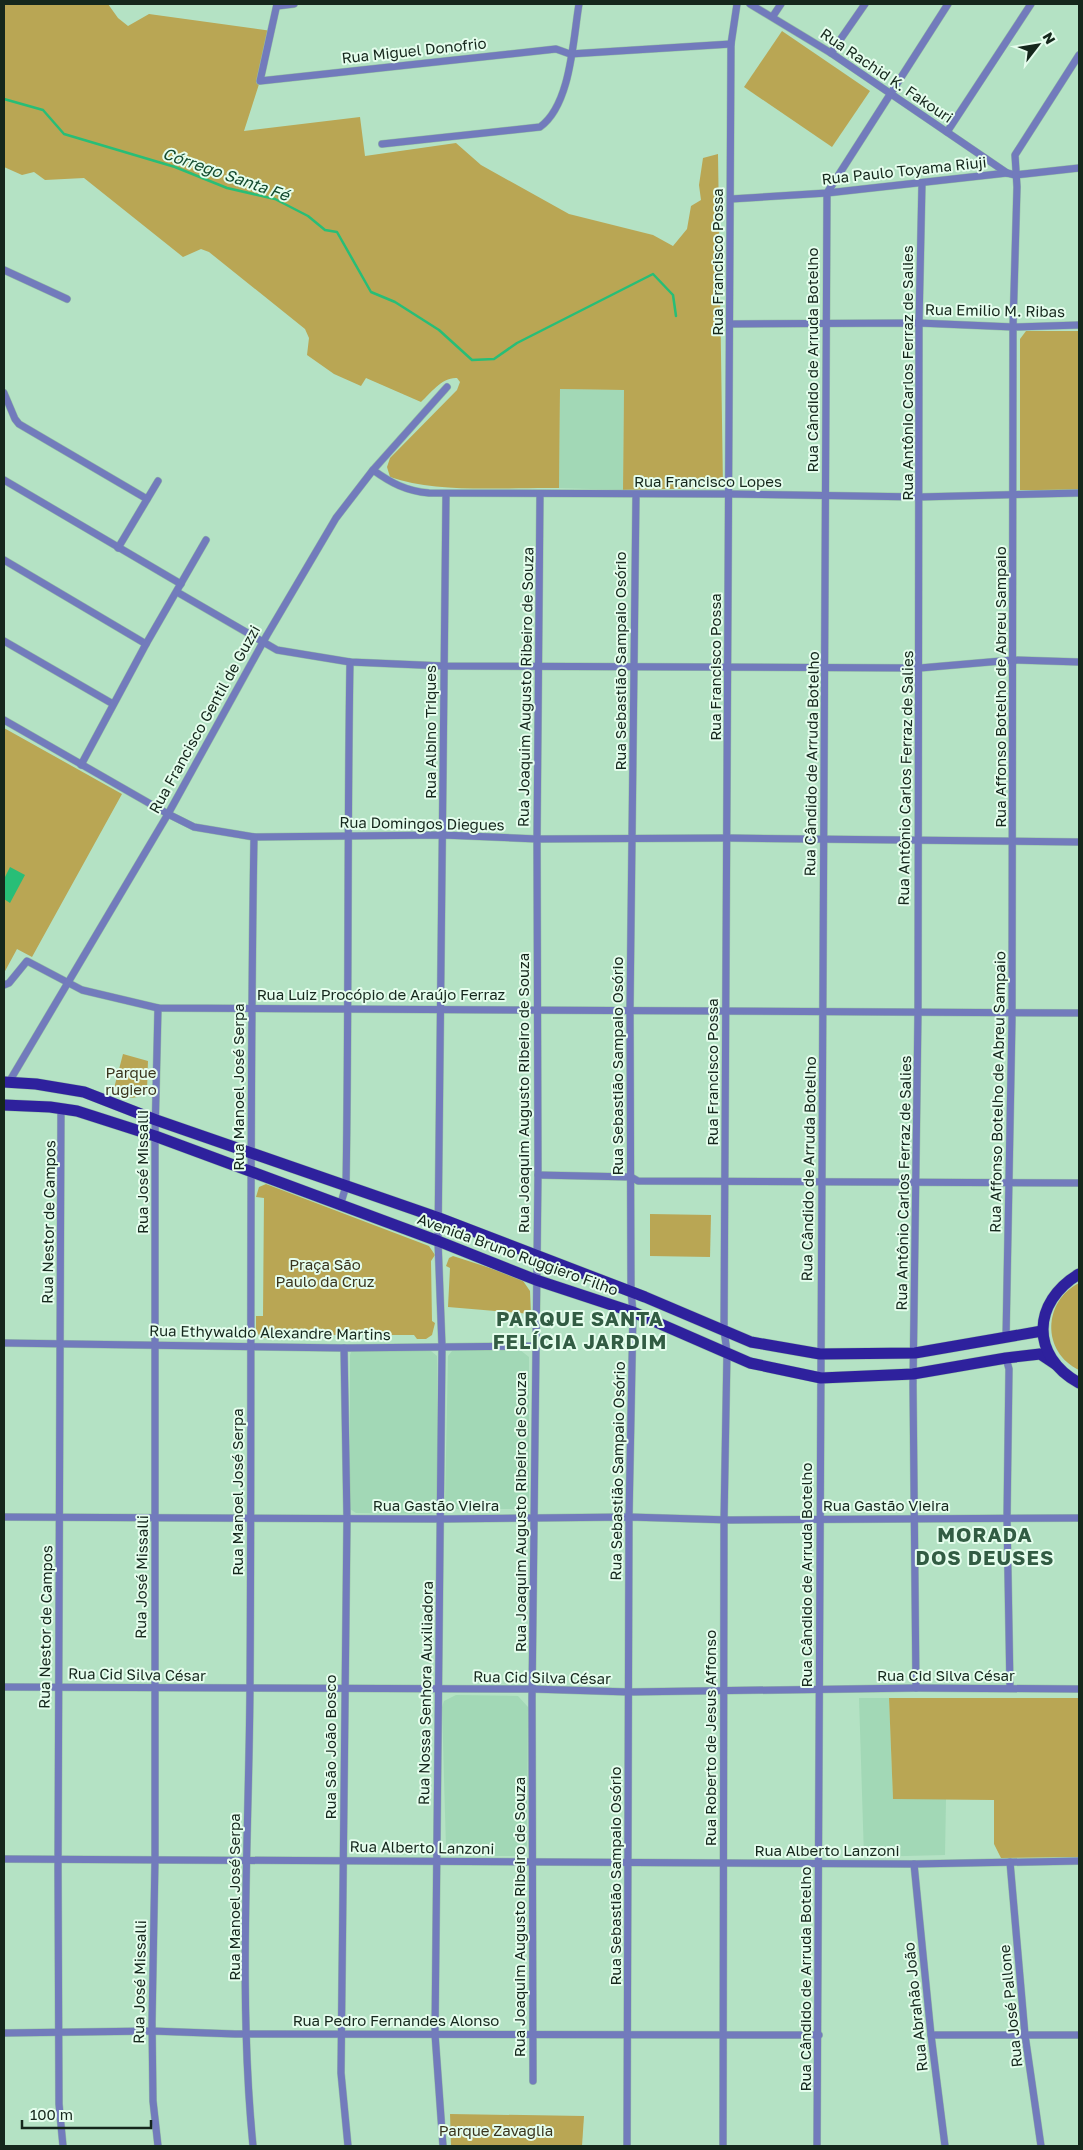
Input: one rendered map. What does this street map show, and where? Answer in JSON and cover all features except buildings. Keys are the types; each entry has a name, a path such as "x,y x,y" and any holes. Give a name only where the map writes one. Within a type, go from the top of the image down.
{"main road":[{"name":"Avenida Bruno Ruggiero Filho","path":"7,1082 84,1092 156,1120 439,1218 631,1292 751,1342 820,1354 915,1353 1042,1330"},
{"name":"Avenida Bruno Ruggiero Filho","path":"4,1105 61,1108 93,1115 155,1136 438,1241 536,1280 633,1312 750,1363 820,1378 914,1374 1040,1354 1055,1364"},
{"path":"1079,1274 1068,1280 1054,1294 1045,1312 1042,1330 1046,1348 1055,1364 1067,1376 1079,1383"}],"street":[{"path":"277,5 294,4"},
{"path":"382,144 540,127 551,119 558,107 568,75 579,4"},
{"name":"Rua Francisco Possa","path":"724,1330 732,44 737,4"},
{"name":"Rua Rachid K. Fakouri","path":"750,4 773,16 831,53 888,94 1007,173"},
{"path":"773,16 781,4"},
{"path":"831,53 865,4"},
{"path":"827,193 888,94 948,4"},
{"path":"947,132 1031,4"},
{"name":"Rua Miguel Donofrio","path":"277,5 260,81 556,49 570,54 732,44"},
{"name":"Rua Affonso Botelho de Abreu Sampaio","path":"1006,1338 1012,1014 1013,327 1017,187 1015,155 1079,56"},
{"name":"Rua Paulo Toyama Riuji","path":"731,198 827,193 1007,173 1015,175 1079,168"},
{"name":"Rua Antônio Carlos Ferraz de Salies","path":"916,1688 913,1519 918,1012 917,839 920,668 919,323 922,182"},
{"name":"Rua Cândido de Arruda Botelho","path":"817,2146 820,1863 820,1354 826,668 825,324 827,193"},
{"path":"4,270 67,299"},
{"name":"Rua Emilio M. Ribas","path":"730,324 919,323 1013,327 1079,325"},
{"name":"Rua Francisco Gentil de Guzzi","path":"7,1082 168,814 263,643 336,518 373,470 447,387"},
{"path":"4,393 14,419 19,424 147,499"},
{"name":"Rua Francisco Lopes","path":"373,470 394,485 410,491 446,494 730,494 920,497 1079,493"},
{"path":"4,480 181,584"},
{"path":"118,548 158,481"},
{"name":"Rua Albino Triques","path":"438,1241 442,1009 446,494"},
{"name":"Rua Joaquim Augusto Ribeiro de Souza","path":"533,2081 534,1862 532,1689 538,1175 537,839 540,494"},
{"name":"Rua Sebastião Sampaio Osório","path":"627,2146 629,1517 633,1312 631,1292 630,1008 636,495"},
{"path":"81,765 146,644 206,540"},
{"path":"4,560 146,644"},
{"path":"177,592 277,650 350,662 444,666 634,665 826,668 920,668 1013,660 1079,662"},
{"path":"4,641 113,704"},
{"path":"340,1206 346,1186 349,1009 347,835 350,662"},
{"name":"Rua Domingos Diegues","path":"4,720 194,827 254,837 443,835 537,839 633,837 1079,842"},
{"name":"Rua Manoel José Serpa","path":"253,2146 247,2085 246,1861 250,1689 254,837"},
{"name":"Rua Luiz Procópio de Araújo Ferraz","path":"4,985 9,983 26,961 90,993 158,1008 630,1008 1012,1014 1079,1012"},
{"name":"Rua José Missalli","path":"158,1008 155,1136 155,1860 152,2031 153,2101 158,2146"},
{"name":"Rua Nestor de Campos","path":"61,1108 58,2032 59,2104 62,2146"},
{"path":"538,1175 631,1178 638,1182 821,1184 1079,1183"},
{"name":"Rua Nossa Senhora Auxiliadora","path":"438,1241 442,1346 440,1690 436,1860 436,2034 443,2146"},
{"name":"Rua Roberto de Jesus Affonso","path":"722,2146 725,1690 724,1520 727,1352 724,1330"},
{"name":"Rua Ethywaldo Alexandre Martins","path":"4,1343 344,1348 535,1346"},
{"name":"Rua São João Bosco","path":"344,1348 347,1519 341,2073 348,2146"},
{"path":"1006,1358 1009,1369 1007,1518 1010,1688"},
{"name":"Rua Gastão Vieira","path":"4,1517 156,1516 347,1519 629,1517 724,1520 1079,1518"},
{"name":"Rua Cid Silva César","path":"4,1686 250,1689 532,1689 629,1692 916,1688 1079,1689"},
{"name":"Rua Alberto Lanzoni","path":"4,1859 914,1864 1079,1861"},
{"name":"Rua José Pallone","path":"1010,1862 1025,2035 1041,2146"},
{"name":"Rua Abrahão João","path":"914,1864 931,2035 945,2146"},
{"name":"Rua Pedro Fernandes Alonso","path":"4,2033 152,2031 248,2034 818,2035"},
{"path":"931,2035 1079,2035"}],"shaded area":[{"path":"560,389 624,390 623,490 559,488"},
{"path":"10,867 25,875 10,903 4,899 4,879"},
{"path":"356,1350 431,1351 437,1356 437,1503 436,1509 430,1514 356,1513 350,1509 350,1355 351,1352"},
{"path":"520,1350 529,1357 529,1497 527,1505 521,1509 451,1509 445,1502 448,1356 452,1351"},
{"path":"456,1695 518,1696 528,1707 527,1845 523,1853 517,1856 456,1856 446,1848 442,1707 444,1701"},
{"path":"859,1698 889,1698 893,1799 946,1799 945,1855 864,1857"}],"green space":[{"path":"4,4 108,4 118,18 128,26 149,14 272,31 260,81 244,131 360,117 365,156 456,143 481,165 569,214 653,235 673,246 687,229 691,206 701,200 699,185 703,158 718,154 723,488 623,490 624,390 560,389 559,488 451,488 430,486 390,477 387,467 390,458 457,390 460,382 457,378 446,380 421,402 366,378 361,386 334,374 307,355 309,338 305,329 209,252 201,249 183,257 84,178 45,180 34,172 22,175 4,167"},
{"path":"782,31 870,91 832,147 744,87"},
{"path":"1026,331 1079,331 1079,490 1020,490 1020,339"},
{"path":"4,728 122,794 32,957 17,949 4,973"},
{"name":"Parque rugiero","path":"123,1054 148,1061 147,1091 138,1097 130,1098 113,1092"},
{"name":"Praça São Paulo da Cruz","path":"266,1184 429,1246 435,1255 431,1261 432,1321 435,1323 432,1335 426,1339 417,1339 414,1335 267,1335 268,1338 261,1338 256,1331 256,1316 263,1316 264,1198 256,1197 259,1187"},
{"path":"650,1214 711,1215 710,1257 650,1256"},
{"path":"453,1256 521,1278 530,1291 531,1314 448,1307 450,1268 446,1266 449,1258"},
{"path":"1079,1283 1079,1370 1067,1362 1058,1351 1053,1339 1051,1326 1058,1302 1067,1291"},
{"path":"889,1698 1079,1698 1079,1857 1001,1858 994,1844 994,1800 893,1799"},
{"name":"Parque Zavaglia","path":"450,2114 584,2116 582,2146 451,2146"}],"waterway":[{"name":"Córrego Santa Fé","path":"4,99 43,110 64,134 175,167 227,188 275,199 308,216 325,230 337,232 371,292 395,302 439,330 472,360 494,359 517,343 653,274 673,295 676,316"}],"district":[{"name":"PARQUE SANTA FELÍCIA JARDIM","path":"580,1330"},
{"name":"MORADA DOS DEUSES","path":"985,1546"}]}
